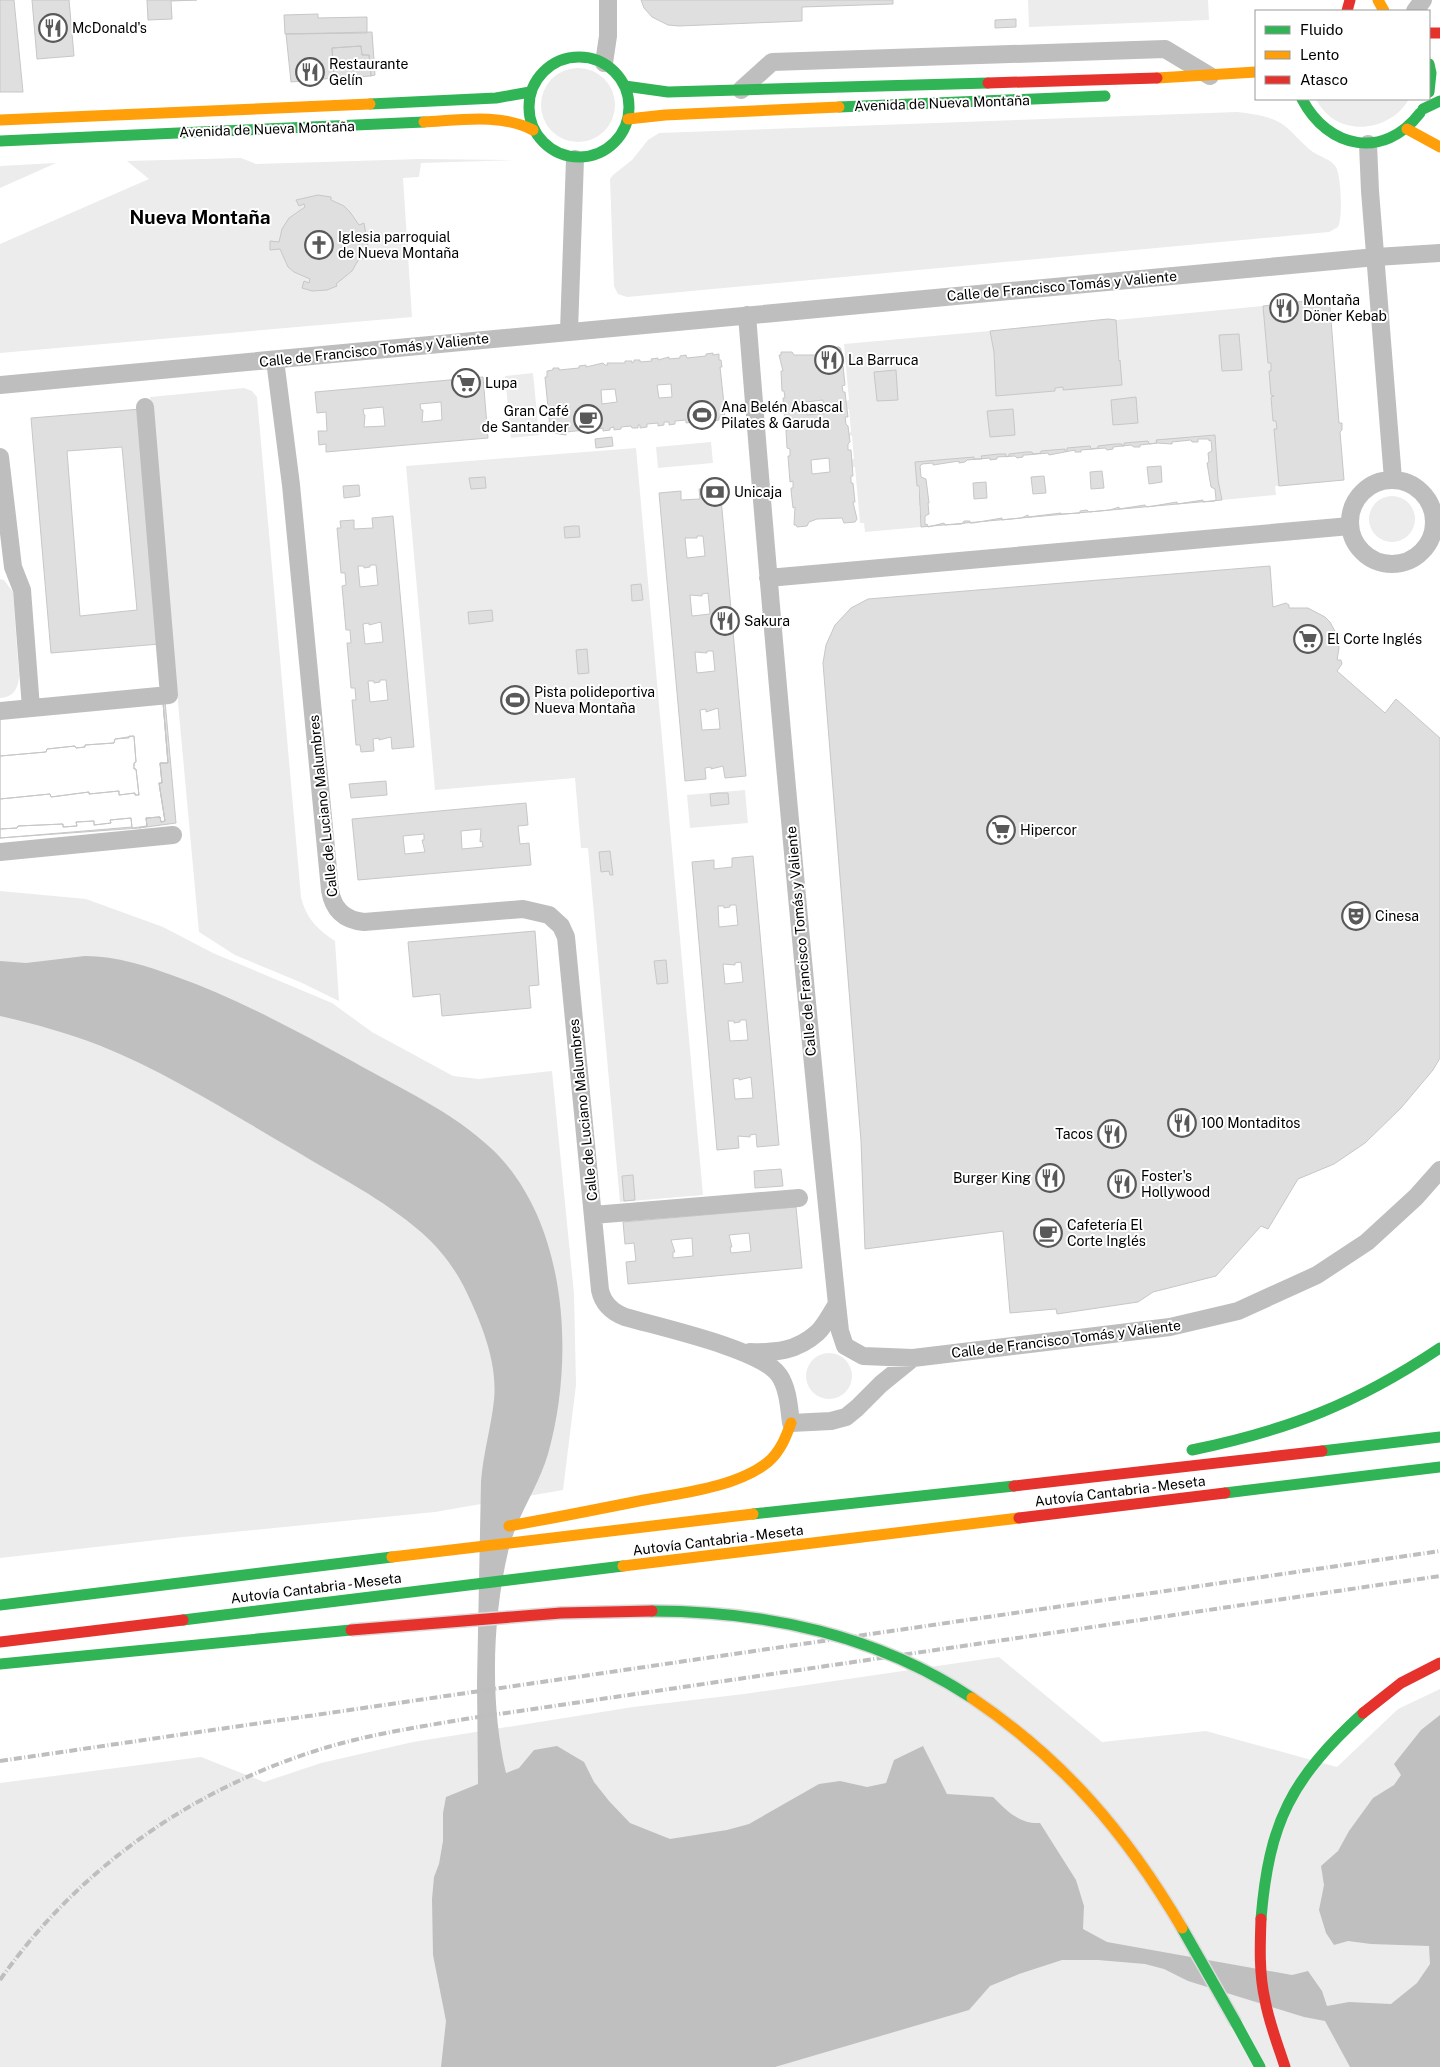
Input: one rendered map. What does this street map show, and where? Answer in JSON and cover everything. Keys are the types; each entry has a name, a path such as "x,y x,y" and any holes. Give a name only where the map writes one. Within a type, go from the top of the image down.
{"main road":[{"path":"570,57 588,57 610,67 625,86 629,102 628,119 624,130 616,142 602,152 575,159 549,148 533,130 528,111 530,92 536,80 545,69 558,61 570,57"},
{"path":"1430,68 1430,82"},
{"name":"Avenida de Nueva Montaña","path":"625,86 668,92 1210,76 1255,72"},
{"name":"Avenida de Nueva Montaña","path":"0,120 496,98 530,92"},
{"name":"Avenida de Nueva Montaña","path":"628,119 675,115 1122,96"},
{"path":"1302,100 1306,108 1320,126 1337,138 1368,144 1386,140 1407,129 1425,104 1440,101"},
{"name":"Avenida de Nueva Montaña","path":"0,141 8,139 494,119 519,123 533,130"},
{"path":"1407,129 1440,147"},
{"path":"1177,1453 1262,1434 1336,1409 1396,1377 1440,1348"},
{"path":"501,1527 670,1495 736,1477 763,1465 774,1456 786,1438 791,1423"},
{"name":"Autovía Cantabria - Meseta","path":"0,1605 840,1503 1268,1458 1440,1437"},
{"path":"840,1503 1121,1462"},
{"name":"Autovía Cantabria - Meseta","path":"0,1642 1440,1467"},
{"path":"30,1601 374,1547"},
{"path":"0,1664 351,1630 606,1612 680,1612 773,1620 832,1633 883,1651 932,1675 995,1714 1039,1747 1079,1786 1125,1840 1165,1898 1260,2067"},
{"path":"1285,2067 1263,1992 1259,1955 1263,1895 1268,1862 1287,1803 1317,1761 1359,1715 1405,1680 1440,1663"}],"street":[{"path":"604,63 608,36 608,0"},
{"path":"741,90 772,62 924,56 1165,49 1210,76"},
{"path":"1368,144 1393,479"},
{"path":"570,331 575,159"},
{"name":"Calle de Francisco Tomás y Valiente","path":"0,385 1376,257 1440,253"},
{"name":"Calle de Francisco Tomás y Valiente","path":"747,315 768,578 812,1054 840,1331 845,1346 863,1356 913,1358 1170,1327 1238,1311 1317,1275 1367,1242 1416,1196 1440,1170"},
{"name":"Calle de Luciano Malumbres","path":"275,360 291,485 322,813 333,903 340,913 356,921 371,922 523,909 549,915 561,926 566,937 601,1295 606,1305 612,1311 625,1317 744,1352 772,1367 780,1376 786,1390 791,1423"},
{"path":"0,711 168,695 145,407"},
{"path":"0,457 7,568 22,590 31,708"},
{"path":"1393,479 1410,483 1420,489 1437,516 1429,542 1421,553 1410,560 1397,564 1384,563 1366,554 1354,539 1350,526 1352,509 1360,495 1373,484 1393,479"},
{"path":"768,578 1350,526"},
{"path":"0,852 173,835"},
{"path":"593,1215 799,1198"},
{"name":"Calle de Luciano Malumbres","path":"744,1352 776,1353 798,1346 818,1333 837,1304"},
{"path":"791,1423 831,1421 846,1417 881,1384 913,1358"}],"shaded area":[{"path":"1028,0 1208,0 1209,20 1029,27"},
{"path":"578,68 592,71 604,79 612,91 615,105 612,119 604,131 592,139 578,142 564,139 552,131 544,119 541,105 544,91 552,79 564,71"},
{"path":"1317,100 1408,100 1400,111 1376,125 1362,127 1349,125 1336,120 1325,112"},
{"path":"1237,112 1262,116 1280,123 1289,129 1309,149 1334,164 1338,172 1340,188 1341,206 1338,227 1329,232 627,297 618,294 614,286 610,179 632,160 648,140 659,133"},
{"path":"241,158 256,164 421,159 518,160 421,163 419,177 403,178 412,317 0,353 0,244 149,179 127,161"},
{"path":"56,163 0,188 0,166"},
{"path":"1263,306 1268,363 1271,363 1271,371 1269,371 1271,395 1274,396 1271,398 1273,421 1276,421 1277,429 1274,430 1279,486 1275,486 1276,495 1222,500 1218,480 1215,435 1156,441 1157,443 1149,444 1148,441 1125,443 1124,446 1122,444 1098,446 1098,448 1091,449 1090,446 1067,448 1067,451 1064,449 1041,451 1041,453 1033,454 1032,452 1009,454 1006,457 1006,454 981,456 982,459 974,459 973,457 915,462 921,527 865,532 864,523 860,523 855,467 852,467 851,459 854,459 852,436 849,435 851,432 849,409 847,409 846,401 849,400 844,344 990,331 994,352 997,396 1055,391 1055,388 1063,387 1064,390 1122,385 1116,320"},
{"path":"533,373 539,435 511,438 505,376"},
{"path":"244,388 252,391 257,397 301,897 309,917 323,932 335,941 339,1001 300,982 235,955 199,932 150,397"},
{"path":"711,442 713,463 658,468 656,447"},
{"path":"636,448 703,1195 620,1202 588,848 581,848 575,778 435,790 406,466"},
{"path":"1387,496 1397,496 1411,506 1415,519 1411,532 1405,538 1397,542 1387,542 1373,532 1369,524 1369,514 1379,500"},
{"path":"0,579 4,580 13,592 19,676 18,685 14,692 9,696 0,698"},
{"path":"745,790 748,823 690,828 687,795"},
{"path":"0,891 86,899 163,927 213,953 332,1003 372,1032 453,1076 479,1079 552,1071 574,1294 576,1385 563,1490 435,1512 183,1537 0,1558"},
{"path":"85,956 109,958 143,966 222,995 331,1049 426,1101 461,1124 493,1150 518,1180 537,1215 550,1253 559,1294 562,1335 561,1377 556,1417 548,1454 512,1539 499,1606 496,1634 495,1691 497,1719 506,1773 519,1768 534,1750 557,1746 584,1762 594,1782 630,1823 670,1839 727,1830 749,1824 819,1784 840,1781 867,1787 886,1783 894,1760 923,1746 947,1794 993,1797 1014,1816 1033,1823 1040,1823 1076,1880 1084,1906 1083,1929 1107,1942 1292,1975 1308,1971 1322,1991 1327,2006 1349,2002 1391,2004 1417,1983 1430,1964 1429,1946 1371,1944 1348,1941 1334,1945 1326,1933 1319,1910 1324,1885 1321,1866 1338,1851 1349,1831 1373,1798 1394,1785 1401,1775 1394,1764 1421,1730 1440,1715 1440,2067 1350,2067 1325,2021 1304,2017 1188,1981 1164,1969 1145,1964 1098,1960 1062,1960 990,1986 969,2010 775,2067 441,2067 446,2021 433,1955 432,1899 434,1877 439,1864 443,1841 443,1813 446,1797 478,1784 477,1682 481,1482 493,1410 495,1385 486,1341 476,1312 463,1285 444,1256 421,1232 375,1198 224,1109 150,1068 76,1037 0,1016 0,961 26,963"},
{"path":"829,1353 842,1357 848,1363 852,1376 848,1389 842,1395 829,1399 816,1395 810,1389 806,1376 810,1363 816,1357"},
{"path":"999,1657 1102,1742 1206,1731 1337,1767 1398,1709 1440,1689 1440,2067 0,2067 0,1783 201,1757 264,1782 321,1763 413,1742 633,1707 744,1694"}],"building":[{"path":"0,0 14,0 23,92 0,92"},
{"name":"McDonald's","path":"32,0 69,0 74,56 37,59"},
{"path":"147,0 197,0 171,1 172,19 148,20"},
{"path":"641,0 893,0 893,4 802,7 802,21 679,26 668,25 652,17 644,8"},
{"path":"318,14 318,18 367,17 367,33 285,34 284,15"},
{"path":"1016,19 1016,27 995,28 995,20"},
{"path":"372,32 375,75 371,76 369,55 362,55 361,46 332,48 334,78 291,82 286,34"},
{"path":"361,46 362,55 369,55 371,76 334,78 332,48"},
{"name":"Iglesia parroquial de Nueva Montaña","path":"318,195 331,197 331,200 344,206 350,212 359,225 364,223 368,247 365,259 360,257 352,271 336,284 337,286 327,290 312,291 302,288 304,281 309,283 310,279 294,272 288,267 280,249 270,250 270,241 279,242 282,229 289,218 305,207 304,204 299,206 296,200"},
{"path":"1315,300 1328,301 1330,307 1339,423 1342,423 1342,430 1340,432 1344,480 1279,486 1274,429 1277,429 1276,421 1273,421 1271,397 1274,396 1271,395 1269,371 1271,371 1271,363 1268,363 1263,306"},
{"path":"1108,319 1116,320 1122,385 1063,390 1063,387 1055,388 1055,391 996,396 994,352 990,331"},
{"path":"1239,334 1242,370 1222,371 1219,335"},
{"path":"839,347 841,349 841,366 843,366 845,385 842,386 843,392 845,392 848,417 845,417 850,442 848,450 851,450 853,476 851,476 851,483 853,483 855,502 853,502 857,519 855,522 844,523 842,518 817,519 809,522 807,526 797,527 794,525 795,507 793,508 791,490 793,488 793,481 790,482 788,456 790,456 790,449 787,448 786,430 788,430 787,423 785,423 784,391 782,391 781,371 783,371 779,355 781,355 781,352 792,352 794,355 818,355 827,353 829,348","holes":["823,400 824,413 807,415 806,402","829,458 830,472 812,474 811,460"]},
{"path":"706,354 719,354 719,360 721,360 724,404 726,404 727,411 724,411 725,417 719,417 719,420 713,421 712,418 693,420 693,422 686,423 686,420 675,421 675,424 669,425 669,422 664,422 664,425 658,426 658,423 647,424 647,427 640,428 640,425 638,425 638,428 632,428 631,426 614,430 614,427 603,431 603,428 586,433 585,430 566,432 566,435 553,433 552,427 550,428 545,377 547,377 547,371 553,370 553,368 559,368 559,370 603,363 608,365 607,363 632,361 632,363 634,360 640,360 640,362 652,361 651,359 680,358 680,356 686,355 687,358 706,356","holes":["671,384 672,397 659,398 657,385","615,389 617,402 602,404 601,390"]},
{"path":"896,370 898,400 877,401 874,372"},
{"path":"483,377 488,438 326,452 326,444 319,445 318,431 327,431 326,412 317,413 315,392","holes":["441,402 442,420 422,422 423,410 421,410 420,404","383,407 385,426 364,427 365,415 363,409"]},
{"path":"1136,397 1138,423 1113,425 1111,400"},
{"path":"141,409 160,644 51,653 31,418","holes":["122,447 137,610 80,616 67,451"]},
{"path":"1013,409 1015,435 990,437 987,411"},
{"path":"1215,435 1218,480 1222,500 921,527 919,486 917,486 915,462 974,457 974,459 982,459 981,456 999,454 1006,454 1006,457 1009,454 1026,452 1032,452 1033,454 1041,453 1041,451 1065,449 1067,451 1067,448 1090,446 1091,449 1098,448 1098,446 1122,444 1124,446 1124,443 1148,441 1149,444 1157,443 1156,440"},
{"path":"612,437 613,446 596,448 595,439"},
{"path":"1198,439 1211,440 1212,451 1208,453 1209,462 1207,463 1211,487 1215,489 1215,501 1203,502 1203,500 1177,504 1177,502 1147,507 1145,505 1119,509 1119,507 1110,510 1089,512 1087,510 1080,511 1080,513 1028,517 1028,515 1021,518 1002,520 1002,518 973,523 964,521 962,524 945,525 944,523 928,527 927,524 925,525 925,516 929,514 929,503 926,479 921,477 920,466 922,464 933,463 933,465 959,461 959,463 967,460 997,459 997,457 1015,456 1017,458 1023,457 1023,455 1048,453 1049,455 1075,450 1075,452 1081,452 1081,450 1105,448 1107,450 1113,449 1113,447 1131,445 1140,447 1140,445 1172,444 1172,442 1191,440 1192,442 1198,442","holes":["1161,466 1162,482 1149,484 1147,467","1102,471 1104,488 1091,489 1090,472","1044,476 1046,493 1033,494 1031,477","986,482 987,498 974,499 973,483"]},
{"path":"485,477 486,488 471,489 469,478"},
{"path":"359,485 360,496 344,498 343,486"},
{"path":"720,487 746,776 725,778 723,766 711,769 711,767 705,768 706,779 685,781 659,493 681,491 681,500 700,499 699,489","holes":["697,536 703,536 705,556 687,558 685,538 697,538","708,593 710,614 692,616 690,595 702,596 702,594","707,651 713,651 715,671 697,673 695,652 707,653","718,708 720,729 702,730 700,710 706,709 706,712"]},
{"path":"393,516 414,747 392,749 391,737 379,740 379,738 373,739 374,751 361,752 360,745 356,745 352,700 356,700 355,688 351,688 347,643 351,643 350,630 346,630 342,586 346,585 345,573 341,573 337,528 341,528 340,521 354,520 354,529 373,528 372,518","holes":["370,565 376,565 378,585 360,587 358,566 364,566 364,568 370,567","381,622 383,642 365,644 363,624 369,623 369,625","380,680 386,680 388,700 370,702 368,681 380,682"]},
{"path":"579,526 580,537 565,538 564,527"},
{"path":"1270,566 1273,607 1286,603 1289,605 1289,608 1308,608 1325,617 1338,637 1337,660 1341,660 1342,664 1337,671 1385,713 1396,699 1440,738 1440,1058 1433,1070 1401,1108 1365,1143 1334,1164 1298,1179 1268,1229 1261,1226 1216,1276 1153,1292 1138,1302 1057,1314 1056,1309 1010,1313 1003,1231 865,1249 861,1141 823,663 826,645 835,625 851,608 868,599"},
{"path":"641,584 643,600 632,601 631,585"},
{"path":"492,610 493,621 469,624 468,612"},
{"path":"587,649 589,673 578,674 576,650"},
{"path":"165,701 176,823 139,828 147,826 146,818 160,817 161,822 165,821 159,783 162,783 160,763 168,763 163,702"},
{"path":"163,702 168,763 160,763 162,783 159,783 165,821 161,822 160,817 146,818 147,826 139,828 0,838 0,715"},
{"path":"163,702 168,763 160,763 162,783 159,783 165,821 161,822 160,817 146,818 147,826 132,828 131,818 110,820 111,823 94,825 94,821 76,822 77,826 63,827 63,824 18,826 17,828 0,829 0,799 50,794 51,797 89,792 89,794 119,791 119,795 135,793 135,795 139,795 136,769 134,769 134,763 136,762 134,736 115,739 114,743 85,745 85,747 76,748 75,746 47,749 46,752 0,756 0,715"},
{"path":"129,736 134,736 136,762 134,763 134,769 136,769 139,795 135,795 135,793 119,795 119,791 89,794 89,792 51,797 50,794 0,799 0,756 46,752 47,749 75,746 76,748 85,747 85,745 114,743 115,739 129,738"},
{"path":"386,781 387,795 351,798 349,784"},
{"path":"728,793 729,804 711,806 710,794"},
{"path":"526,803 528,825 518,826 520,844 529,843 531,865 358,880 352,819","holes":["481,829 480,842 482,841 483,847 462,849 461,831","424,834 424,840 422,840 425,852 405,854 403,836"]},
{"path":"131,818 132,827 0,838 0,829 17,828 18,826 63,824 63,827 77,826 76,822 94,821 94,825 111,823 110,820"},
{"path":"610,851 613,875 610,875 609,871 601,872 599,852"},
{"path":"753,856 779,1145 757,1147 756,1134 750,1135 750,1137 738,1136 739,1148 717,1150 692,862 714,860 714,869 732,867 732,858","holes":["730,905 736,905 738,925 719,927 718,906 730,907","741,962 743,982 725,984 723,964 735,965 735,963","740,1020 746,1020 748,1040 730,1041 728,1021 740,1022","751,1077 753,1098 735,1099 733,1079 739,1078 739,1080"]},
{"path":"535,931 539,985 529,986 531,1008 442,1016 440,994 413,997 408,942"},
{"path":"666,960 668,983 657,984 654,961"},
{"path":"781,1169 783,1186 755,1188 754,1171"},
{"path":"633,1175 635,1200 624,1201 622,1176"},
{"path":"796,1207 802,1268 628,1284 626,1262 636,1261 634,1243 625,1244 623,1222","holes":["749,1233 751,1251 731,1253 730,1247 732,1247 729,1235","692,1238 693,1256 673,1258 673,1252 675,1252 671,1240"]}],"railway":[{"path":"0,1761 1440,1551"},
{"path":"0,1980 31,1939 66,1901 104,1867 144,1836 187,1808 232,1784 279,1764 345,1742 465,1719 1440,1576"}],"traffic: fast":[{"path":"579,57 589,58 607,65 621,79 628,97 629,107 628,117 621,135 607,149 589,156 579,157 569,156 551,149 537,135 530,117 529,107 530,97 537,79 551,65 569,58 579,57"},
{"path":"1430,68 1430,82"},
{"path":"625,86 668,92 988,83"},
{"path":"370,104 496,98 530,92"},
{"path":"839,107 1105,96"},
{"path":"1303,100 1313,116 1326,129 1341,138 1357,142 1374,142 1390,138 1406,128 1420,113"},
{"path":"1423,109 1440,101"},
{"path":"0,141 424,122"},
{"path":"1192,1450 1260,1433 1322,1412 1380,1384 1440,1348"},
{"path":"1322,1451 1440,1437"},
{"path":"1225,1493 1440,1467"},
{"path":"753,1514 1014,1486"},
{"path":"0,1605 392,1557"},
{"path":"183,1620 623,1566"},
{"path":"652,1611 736,1616 818,1631 859,1643 898,1658 936,1676 972,1698"},
{"path":"0,1664 351,1630"},
{"path":"1261,1919 1270,1855 1288,1804 1318,1759 1363,1713"},
{"path":"1182,1928 1236,2023"},
{"path":"1236,2023 1260,2067"}],"traffic: slow":[{"path":"1378,0 1383,10"},
{"path":"1157,78 1255,72"},
{"path":"0,120 370,104"},
{"path":"628,119 665,115 839,107"},
{"path":"424,122 494,119 507,121 533,130"},
{"path":"1407,129 1440,147"},
{"path":"509,1526 709,1488 741,1478 755,1471 776,1454 791,1423"},
{"path":"392,1557 753,1514"},
{"path":"623,1566 1019,1518"},
{"path":"972,1698 1036,1747 1090,1801 1138,1861 1161,1893 1182,1928"}],"traffic: jam":[{"path":"1347,10 1350,0"},
{"path":"1430,33 1440,33"},
{"path":"988,83 1157,78"},
{"path":"1014,1486 1322,1451"},
{"path":"1019,1518 1225,1493"},
{"path":"351,1630 561,1613 652,1611"},
{"path":"0,1642 183,1620"},
{"path":"1363,1713 1401,1683 1440,1663"},
{"path":"1261,1919 1260,1960 1263,1990 1269,2017 1285,2067"}],"place":[{"name":"McDonald's","path":"53,28"},
{"name":"Restaurante Gelín","path":"310,72"},
{"name":"Iglesia parroquial de Nueva Montaña","path":"319,245"},
{"name":"Montaña Döner Kebab","path":"1284,308"},
{"name":"La Barruca","path":"829,360"},
{"name":"Lupa","path":"466,383"},
{"name":"Ana Belén Abascal Pilates & Garuda","path":"702,415"},
{"name":"Gran Café de Santander","path":"588,419"},
{"name":"Unicaja","path":"715,492"},
{"name":"Sakura","path":"725,621"},
{"name":"El Corte Inglés","path":"1308,639"},
{"name":"Pista polideportiva Nueva Montaña","path":"515,700"},
{"name":"Hipercor","path":"1001,830"},
{"name":"Cinesa","path":"1356,916"},
{"name":"100 Montaditos","path":"1182,1123"},
{"name":"Tacos","path":"1112,1134"},
{"name":"Burger King","path":"1050,1178"},
{"name":"Foster's Hollywood","path":"1122,1184"},
{"name":"Cafetería El Corte Inglés","path":"1048,1233"}],"district":[{"name":"Nueva Montaña","path":"200,217"}]}
